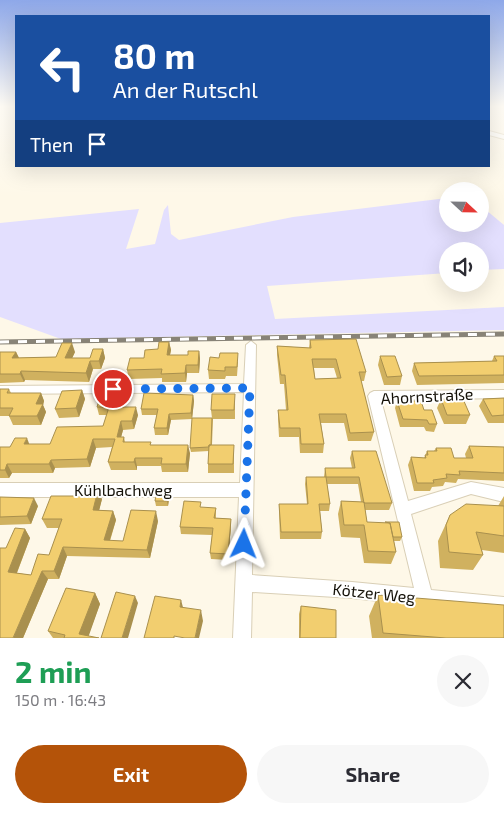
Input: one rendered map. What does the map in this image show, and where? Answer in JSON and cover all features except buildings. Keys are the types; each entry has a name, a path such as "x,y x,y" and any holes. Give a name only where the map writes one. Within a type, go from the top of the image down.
{"street":[{"path":"242,638 251,345"},
{"path":"0,390 250,388"},
{"name":"Ahornstraße","path":"425,598 374,396 504,394"},
{"path":"402,510 471,488 504,495"},
{"name":"Kühlbachweg","path":"0,490 246,490"},
{"name":"Kötzer Weg","path":"243,583 344,589 504,606"}],"shaded area":[{"path":"439,199 439,232 489,232 489,212 504,225 504,269 489,270 489,242 439,242 439,274 267,286 275,319 504,307 504,330 61,339 0,317 0,223 139,209 126,249 155,244 164,210 168,205 171,234 179,240 293,217"}],"railway":[{"path":"0,342 504,334"}],"route":[{"path":"113,389 250,388 244,544"}]}
